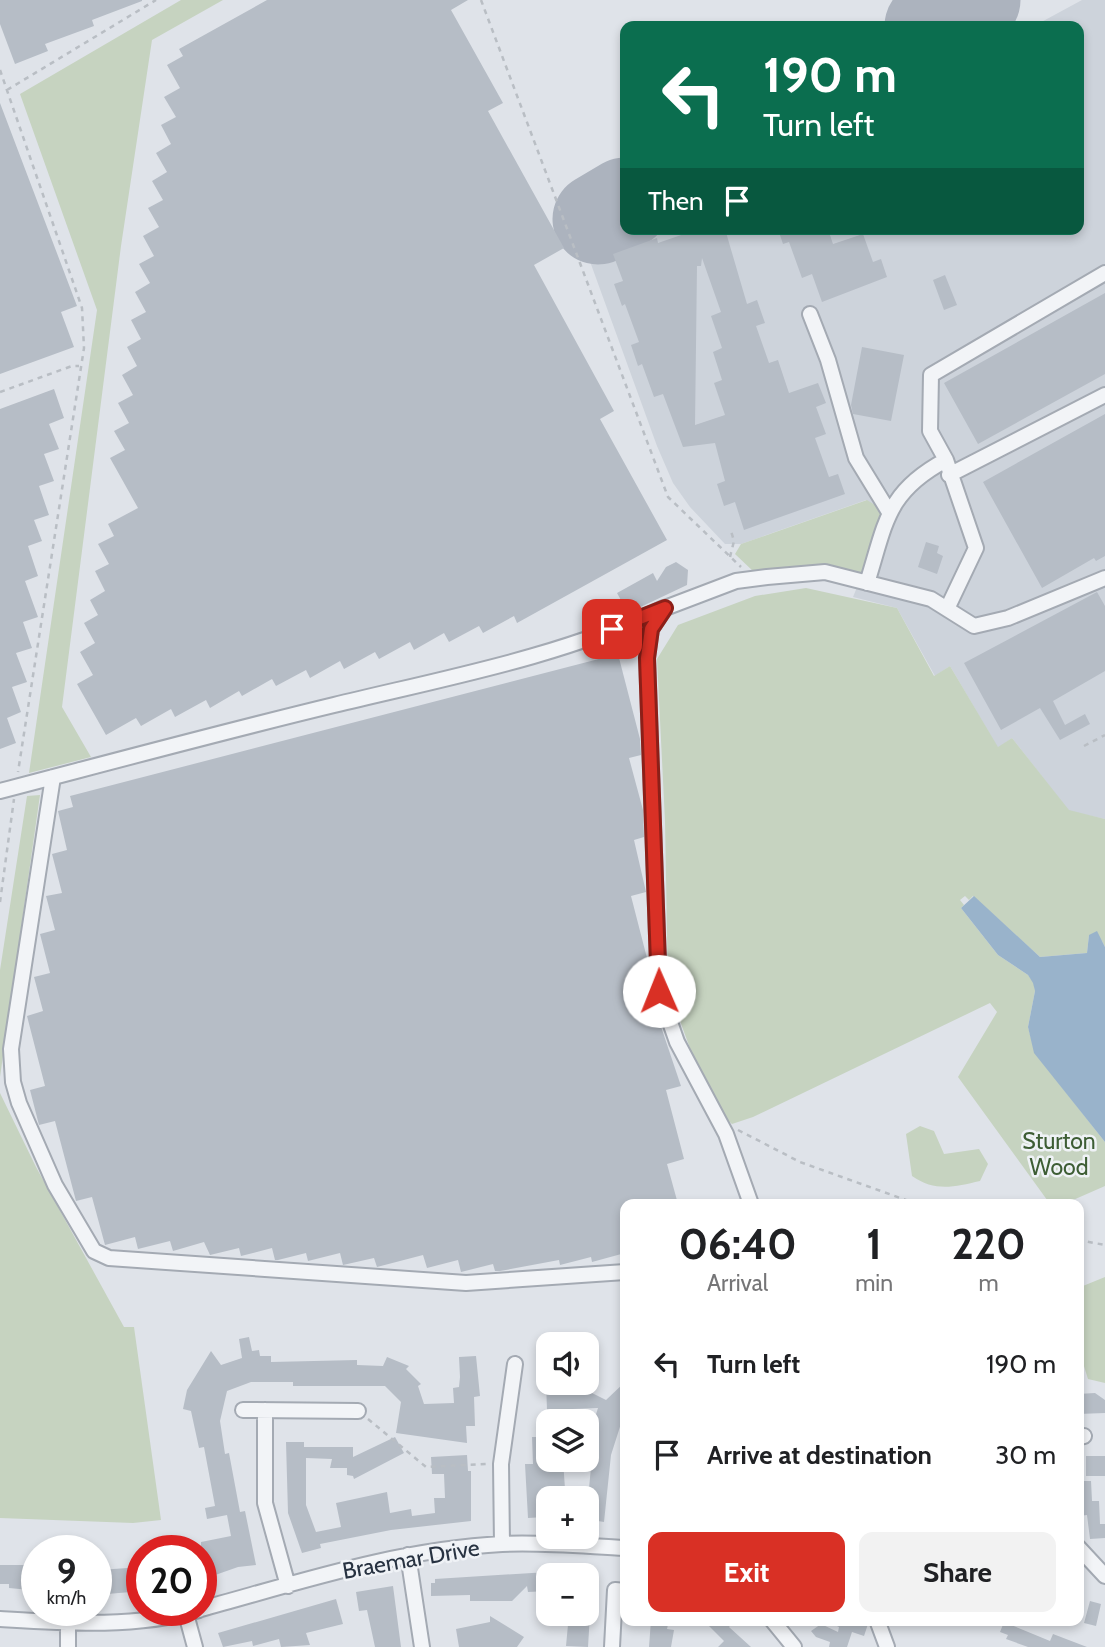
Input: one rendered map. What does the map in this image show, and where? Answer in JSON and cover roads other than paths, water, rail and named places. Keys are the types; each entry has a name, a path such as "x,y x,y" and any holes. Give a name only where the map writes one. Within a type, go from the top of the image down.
{"street":[{"path":"947,609 976,548 948,467 930,431 931,375 1105,273"},
{"path":"810,314 828,360 856,458 889,512"},
{"path":"867,583 889,512 904,489 1105,395"},
{"path":"0,791 526,659 634,622 736,580 825,572 931,599 974,626 1008,618 1105,578"},
{"path":"665,608 651,629 647,658 659,991 677,1042 722,1126 749,1199"},
{"path":"53,777 11,1049 12,1071 19,1103 55,1185 98,1255 466,1283 620,1272"},
{"path":"502,1544 501,1464 514,1364"},
{"path":"243,1410 358,1411"},
{"path":"265,1410 265,1503 288,1586"},
{"name":"Braemar Drive","path":"217,1605 408,1555 502,1544 620,1547"},
{"path":"1084,1553 1105,1576"},
{"path":"408,1555 422,1647"},
{"path":"612,1647 615,1590 620,1590"},
{"name":"Braemar Drive","path":"0,1619 21,1620"},
{"path":"68,1626 68,1647"},
{"path":"195,1626 195,1647"},
{"path":"777,1626 794,1647"},
{"path":"879,1626 887,1647"}],"water":[{"path":"974,896 1040,957 1087,953 1089,935 1097,931 1105,947 1105,1142 1034,1053 1028,1027 1035,991 1033,983 1028,975 998,955 961,908"}],"park label":[{"name":"Sturton Wood","path":"1059,1154"}]}
